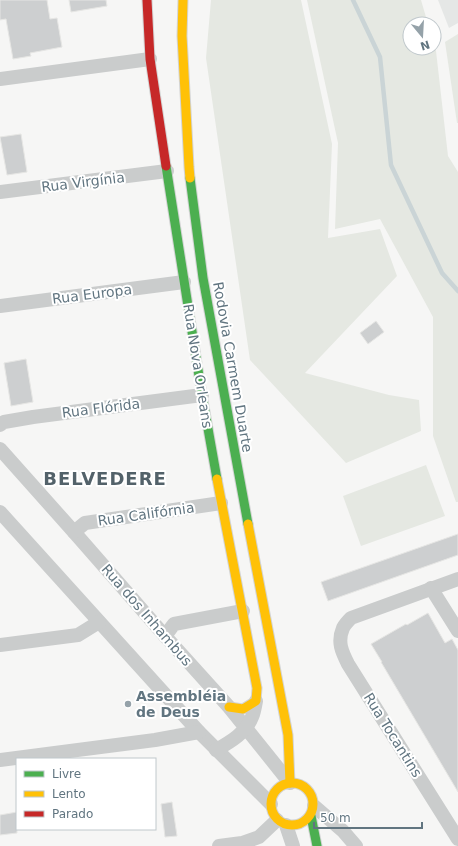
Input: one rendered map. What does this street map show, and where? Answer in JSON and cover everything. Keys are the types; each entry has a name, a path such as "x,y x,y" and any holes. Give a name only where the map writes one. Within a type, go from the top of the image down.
{"street":[{"name":"Rua Nova Orleans","path":"147,0 150,59 184,282 221,503 257,688 256,701"},
{"name":"Rodovia Carmem Duarte","path":"183,0 182,36 189,167 203,278 260,592 288,735 307,788"},
{"path":"0,79 150,59"},
{"name":"Rua Virgínia","path":"0,192 167,171"},
{"name":"Rua Europa","path":"0,306 184,282"},
{"name":"Rua Flórida","path":"0,425 4,422 33,417 202,395"},
{"name":"Rua dos Inhambus","path":"0,449 229,707 290,783"},
{"name":"Rua Califórnia","path":"74,532 85,523 221,503"},
{"path":"3,520 199,732 270,804"},
{"path":"458,579 432,588 458,631"},
{"name":"Rua Tocantins","path":"432,588 351,618 343,627 340,640 342,651 348,664 458,840"},
{"path":"165,636 174,624 242,611"},
{"path":"0,645 78,635 98,622"},
{"path":"229,707 243,710 256,701"},
{"path":"216,750 234,740 246,728 253,716 256,701"},
{"path":"0,760 148,741 199,732"},
{"name":"Rodovia Carmem Duarte","path":"288,735 290,783"},
{"path":"293,846 289,826 272,813 270,804 273,795 279,788 290,783 297,783 307,788 313,796 317,846"},
{"path":"219,846 242,843 304,822 313,811"},
{"path":"313,811 343,831 356,846"}],"shaded area":[{"path":"211,0 301,0 332,144 328,238 380,229 397,276 305,373 389,395 419,400 421,431 346,463 250,360 206,58"},
{"path":"307,0 421,0 426,16 402,16 402,56 437,56 448,156 458,172 458,502 456,502 433,436 433,317 380,219 335,229 338,143"},
{"path":"438,0 458,0 458,23 449,28"},
{"path":"458,34 458,123 457,123 445,42"},
{"path":"426,465 445,516 361,546 343,496"}],"building":[{"path":"0,0 47,0 50,19 57,18 62,47 30,53 31,56 13,59 6,19 0,20"},
{"path":"69,0 106,0 107,6 71,12"},
{"path":"21,134 27,172 7,175 0,137"},
{"path":"376,321 384,332 368,344 360,333"},
{"path":"26,359 33,402 11,406 4,363"},
{"path":"458,534 458,555 328,601 321,582"},
{"path":"428,613 445,643 452,639 458,650 458,792 371,644"},
{"path":"172,802 177,836 165,837 161,804"},
{"path":"16,812 17,833 0,835 0,815"}],"waterway":[{"path":"353,0 380,57 391,165 442,273 458,291"}],"traffic: fast":[{"path":"166,166 202,395 217,479"},
{"path":"190,178 203,278 248,524"},
{"path":"311,816 317,846"}],"traffic: slow":[{"path":"183,0 182,36 190,178"},
{"path":"217,479 257,688 256,701 243,709 229,707"},
{"path":"248,524 288,735 290,783"},
{"path":"288,783 296,783 304,786 310,792 313,804 310,816 304,822 296,825 288,825 280,822 274,816 271,808 271,800 274,792 280,786 288,783"}],"traffic: jam":[{"path":"147,0 150,59 166,166"}],"place":[{"name":"Assembléia de Deus","path":"128,704"}],"district":[{"name":"BELVEDERE","path":"105,478"}]}
